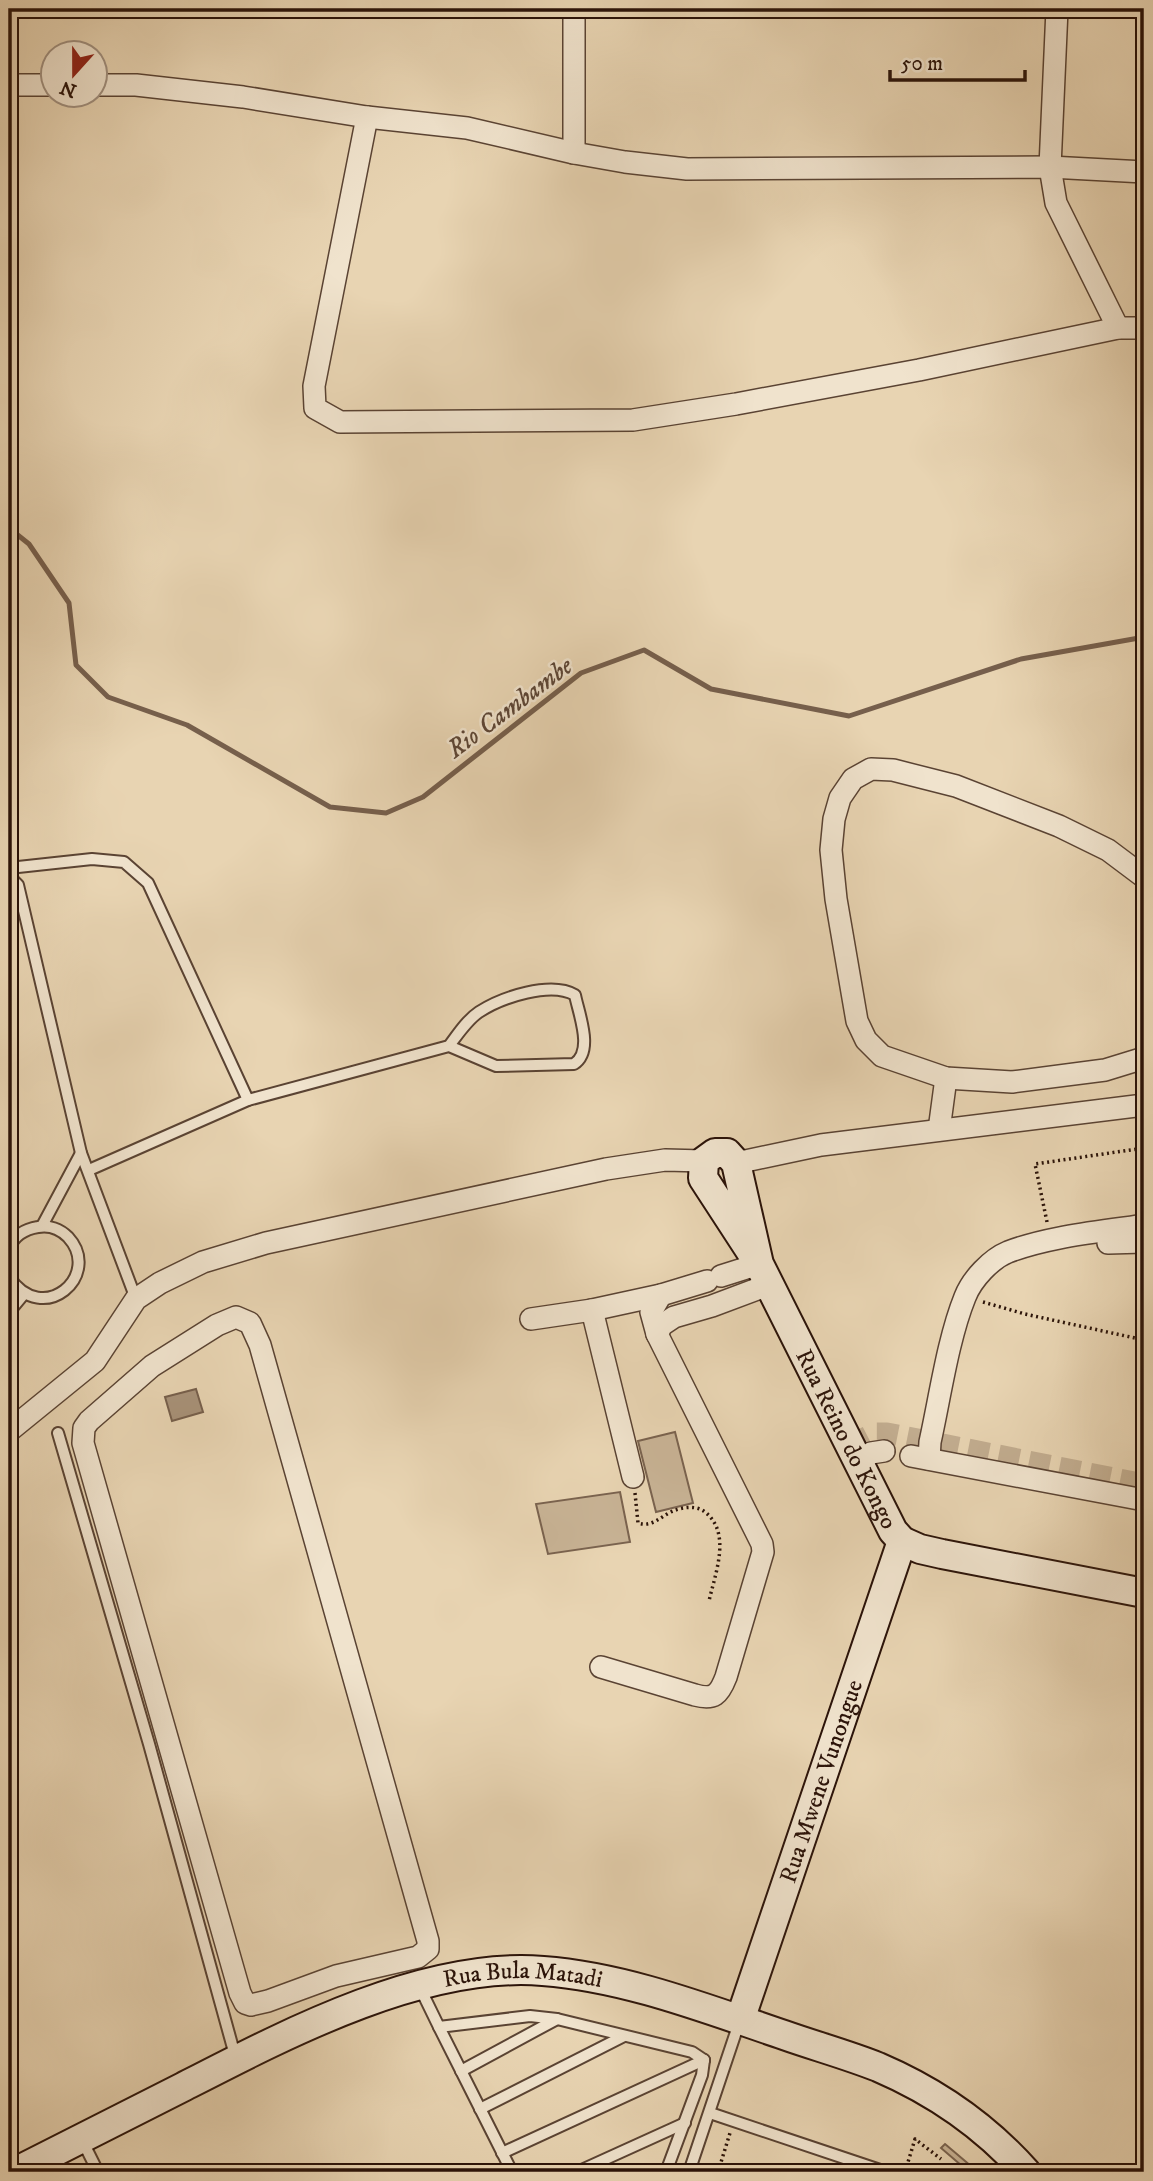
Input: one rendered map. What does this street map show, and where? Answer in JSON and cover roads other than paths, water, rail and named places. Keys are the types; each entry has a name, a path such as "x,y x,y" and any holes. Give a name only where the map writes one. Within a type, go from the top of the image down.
{"street":[{"path":"574,9 574,153"},
{"path":"1057,9 1050,167 1056,203 1118,328"},
{"path":"9,85 38,85"},
{"path":"108,85 136,85 229,95 367,117 467,128 574,153 687,169 1050,167 1144,172"},
{"path":"367,117 314,386 315,408 340,422 633,420 919,370 1118,328 1144,328"},
{"path":"1144,877 1108,850 1059,826 956,786 893,770 871,769 853,779 840,798 834,819 831,850 836,899 857,1021 866,1040 881,1056 946,1079 1012,1082 1105,1070 1144,1058"},
{"path":"939,1130 946,1079"},
{"path":"9,1432 95,1361 136,1299 160,1283 203,1262 267,1243 606,1169 665,1160 704,1161 715,1153 727,1153 736,1163 821,1145 1144,1105"},
{"name":"Rua Reino do Kongo","path":"704,1161 703,1178 764,1275 858,1464 893,1531 902,1541 942,1554 1144,1593"},
{"name":"Rua Reino do Kongo","path":"736,1163 764,1275"},
{"path":"927,1459 965,1294 983,1270 1006,1253 1144,1225"},
{"path":"927,1459 946,1431 969,1327 977,1300 989,1280 1011,1264 1095,1244 1144,1242"},
{"path":"531,1319 592,1310 661,1295 710,1280 764,1275"},
{"path":"657,1334 662,1325 674,1317 712,1306 764,1275"},
{"path":"710,1280 706,1302 712,1306"},
{"path":"601,1667 695,1695 707,1698 715,1696 726,1677 763,1552 762,1544 657,1334 651,1312 661,1295"},
{"path":"592,1310 634,1477"},
{"path":"236,1317 250,1322 260,1345 428,1941 428,1949 418,1957 342,1975 256,2004 245,2003 242,1999 83,1443 84,1428 89,1421 152,1366 217,1325 236,1317"},
{"path":"858,1464 872,1453 884,1451"},
{"path":"927,1459 1144,1500"},
{"name":"Rua Mwene Vunongue","path":"740,2020 902,1541"},
{"name":"Rua Bula Matadi","path":"15,2172 236,2059 353,2008 460,1974 503,1970 544,1971 631,1987 740,2020 879,2068 950,2104 1011,2155 1026,2172"},
{"path":"342,1975 353,2008"}],"lane":[{"path":"9,868 92,859 124,862 148,883 248,1101"},
{"path":"9,876 18,885 82,1153 136,1299"},
{"path":"89,1170 248,1101 449,1046 467,1022 480,1011 520,994 550,989 566,990 575,995 585,1048 582,1058 574,1064 496,1066 449,1046"},
{"path":"42,1226 82,1153"},
{"path":"9,1248 19,1235 30,1228 42,1226 55,1228 66,1235 78,1256 74,1281 57,1296 34,1298 24,1294 9,1278"},
{"path":"9,1312 24,1294"},
{"path":"58,1433 145,1731 236,2059"},
{"path":"419,1986 512,2172"},
{"path":"439,2027 530,2016 557,2020 692,2053 704,2060"},
{"path":"461,2071 557,2020"},
{"path":"689,2172 740,2020"},
{"path":"480,2109 624,2036"},
{"path":"666,2172 702,2075 704,2060"},
{"path":"502,2153 704,2060"},
{"path":"710,2113 883,2172"},
{"path":"577,2172 685,2123"},
{"path":"82,2138 98,2172"}],"waterway":[{"name":"Rio Cambambe","path":"9,528 29,544 69,603 76,665 108,697 187,725 330,807 386,813 423,797 581,673 644,650 711,689 849,716 1021,659 1139,638 1144,645"}],"tunnel":[{"path":"849,1446 874,1433 887,1433 1144,1484"}]}
